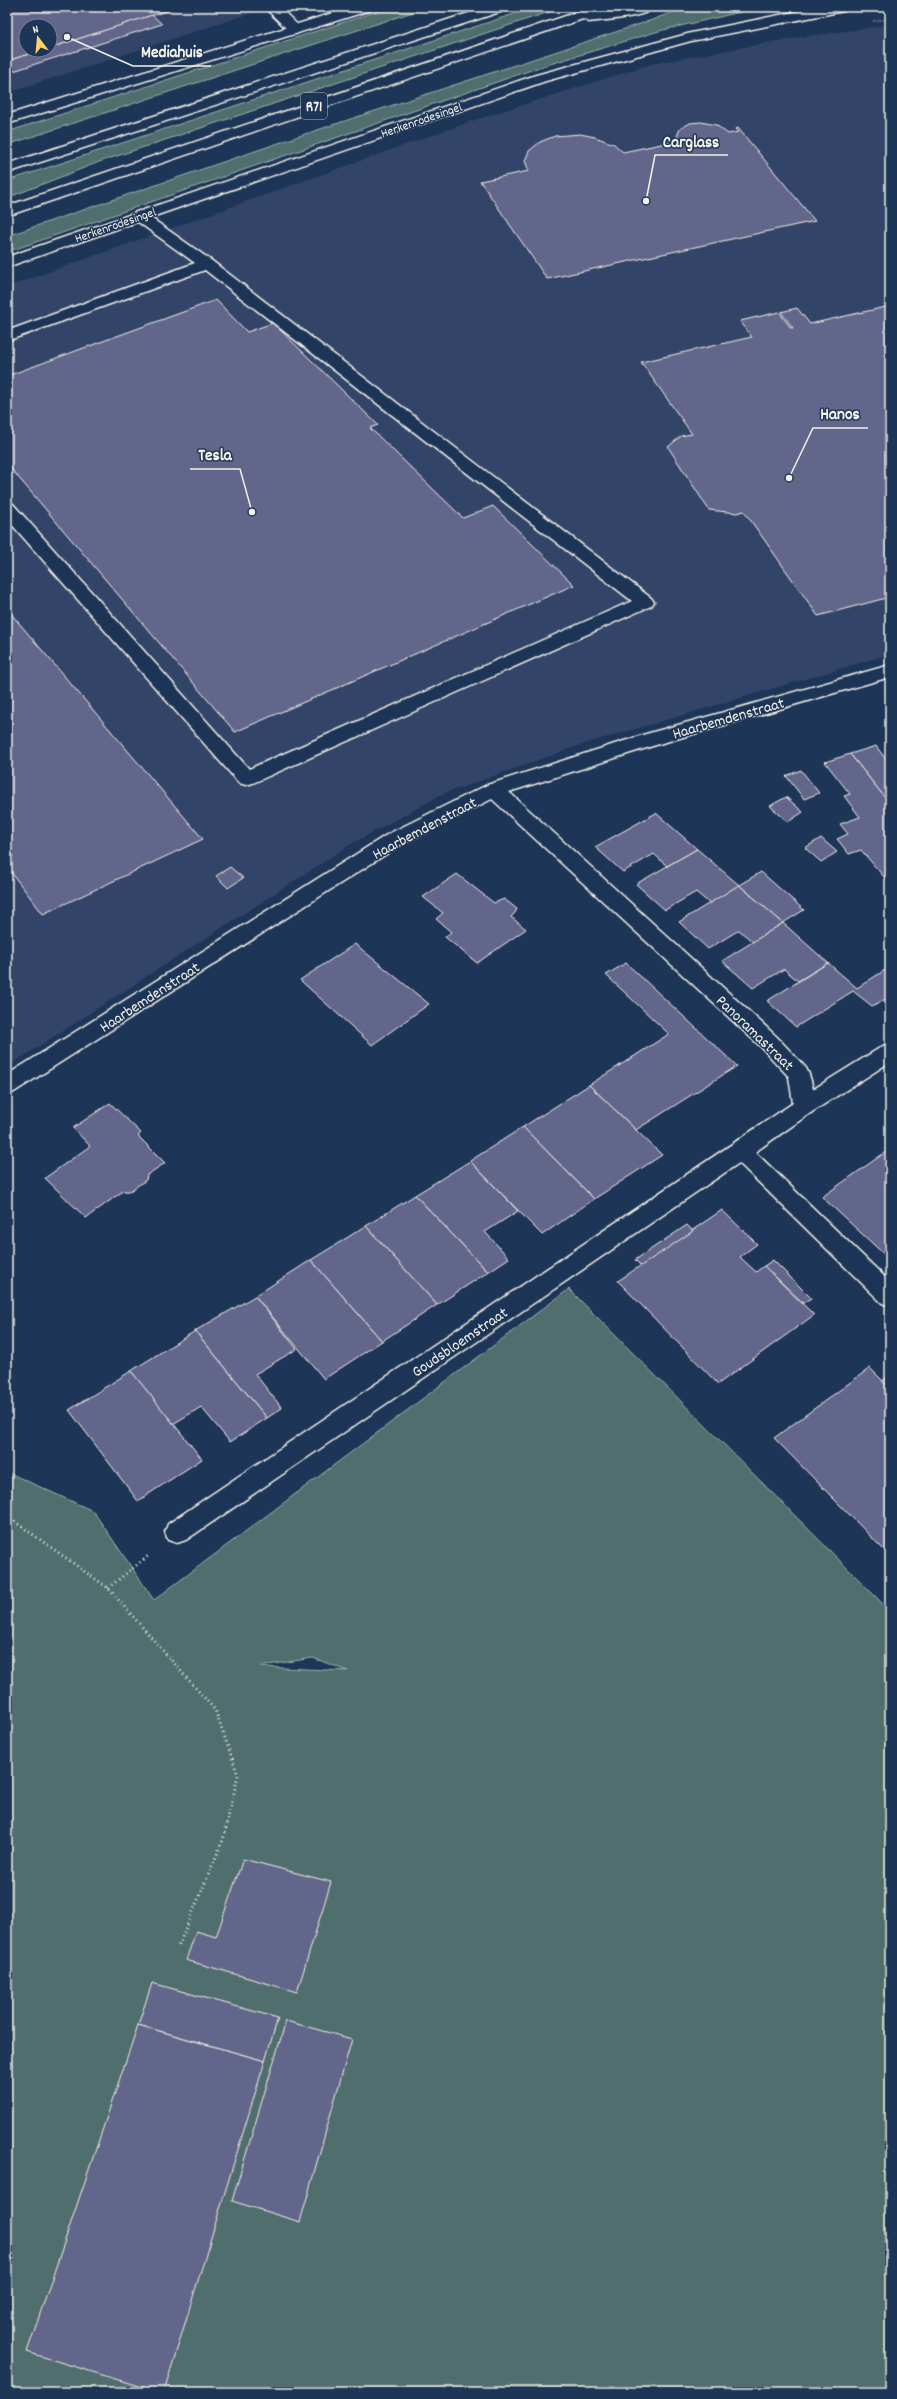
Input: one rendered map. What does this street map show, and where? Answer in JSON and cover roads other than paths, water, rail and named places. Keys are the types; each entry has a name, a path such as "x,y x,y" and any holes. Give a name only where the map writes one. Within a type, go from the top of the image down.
{"main road":[{"path":"271,7 296,30"},
{"path":"7,120 366,7"},
{"name":"R71","path":"7,169 501,7"},
{"name":"R71","path":"7,211 605,7"},
{"path":"562,21 636,11 647,7"},
{"name":"Herkenrodesingel","path":"7,262 541,78 606,58 770,19 844,7"},
{"path":"7,508 246,778 645,602 207,264 139,216"},
{"path":"7,336 207,264"},
{"name":"Haarbemdenstraat","path":"7,1086 395,839 494,790 653,739 890,671"},
{"name":"Panoramastraat","path":"494,790 769,1042 799,1074 804,1106"},
{"path":"890,1052 804,1106 740,1151 890,1296"},
{"name":"Goudsbloemstraat","path":"177,1532 740,1151"}],"place":[{"name":"Mediahuis","path":"67,37"},
{"name":"Carglass","path":"646,201"},
{"name":"Hanos","path":"789,478"},
{"name":"Tesla","path":"252,512"}]}
